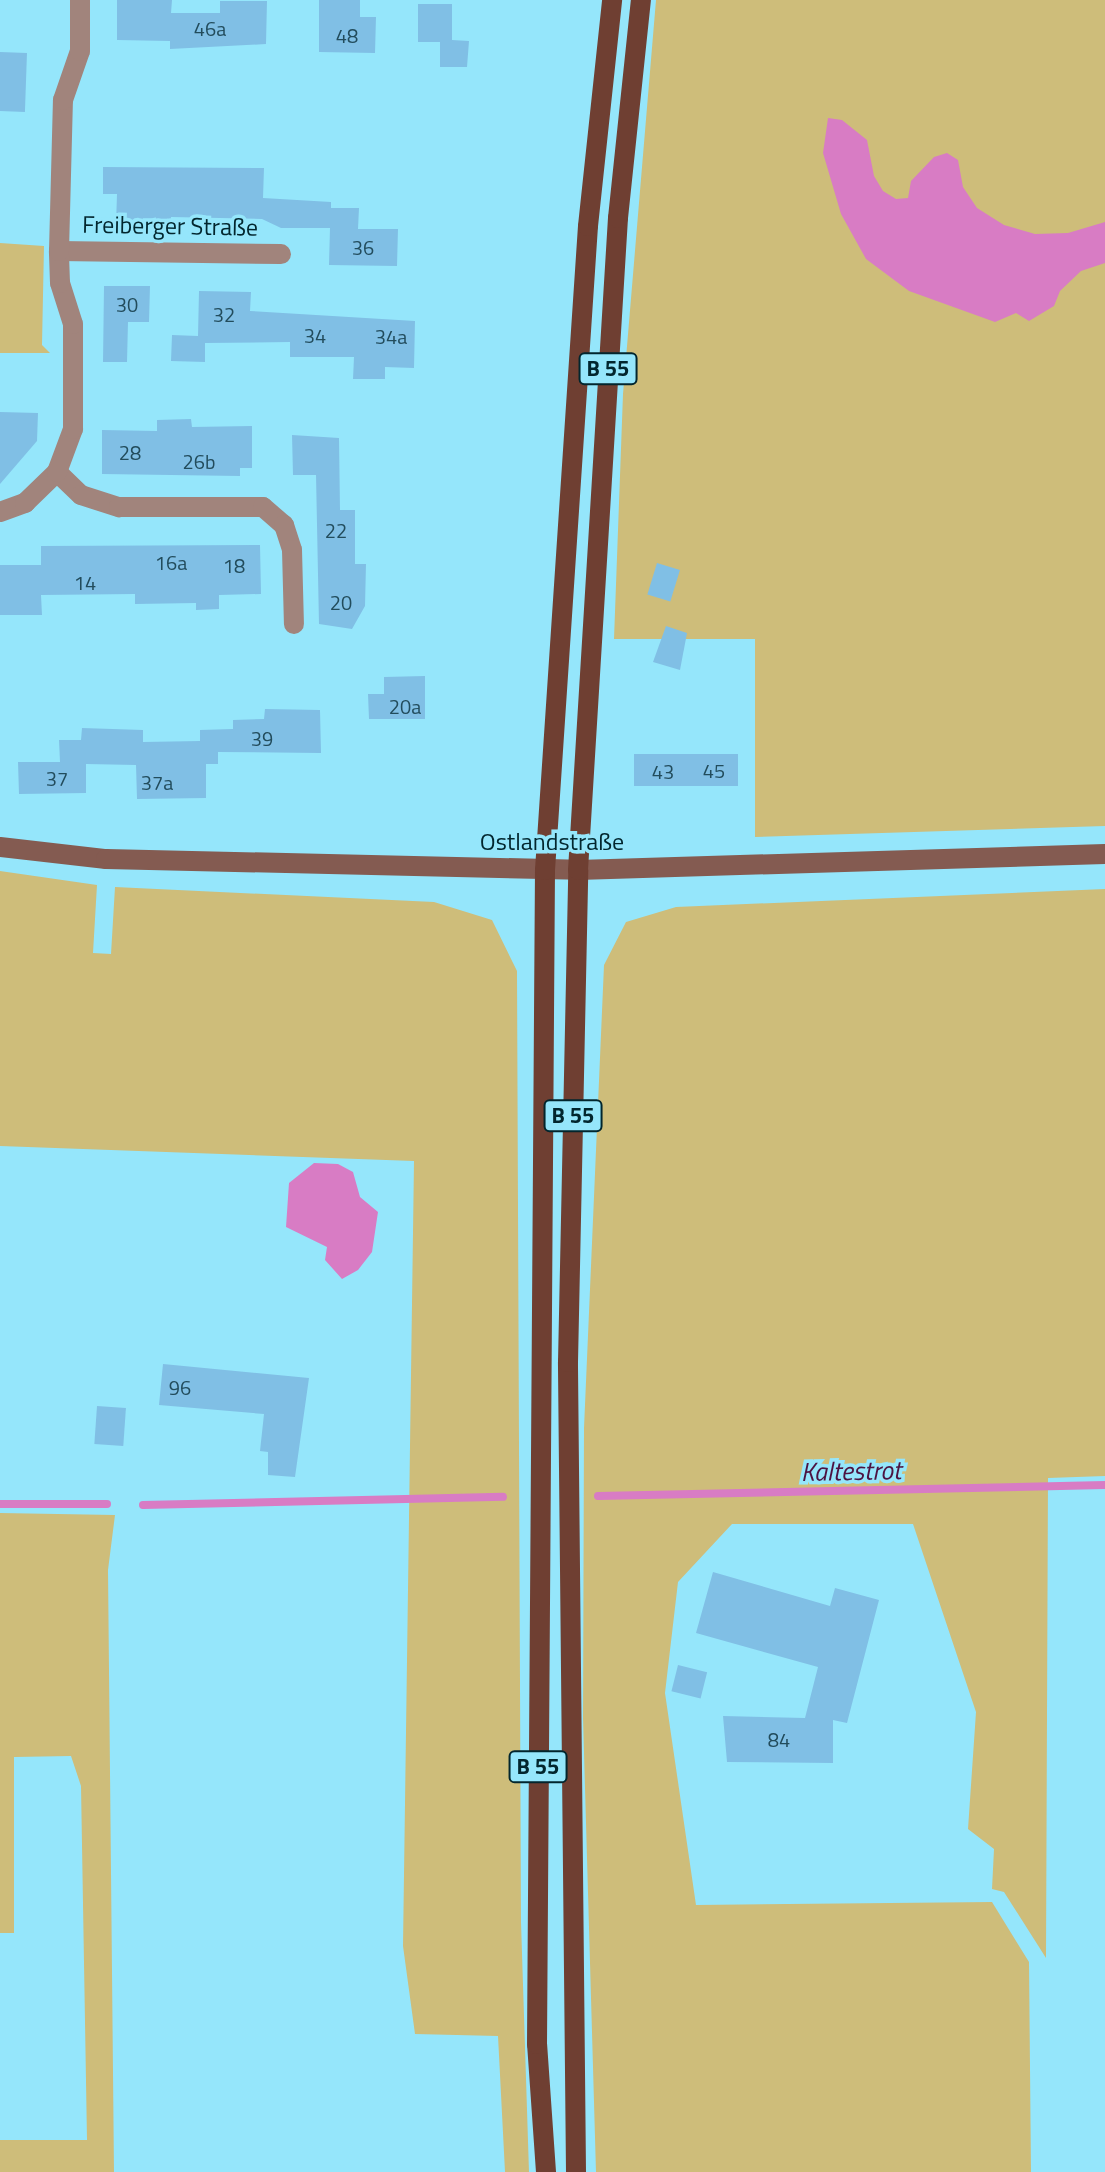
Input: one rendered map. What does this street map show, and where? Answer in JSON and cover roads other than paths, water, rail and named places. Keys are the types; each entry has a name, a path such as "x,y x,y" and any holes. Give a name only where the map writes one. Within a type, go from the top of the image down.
{"main road":[{"name":"B 55","path":"546,2172 537,2044 545,870 588,226 612,0"},
{"name":"B 55","path":"576,2172 568,1362 578,870 618,218 641,0"}],"street":[{"name":"Freiberger Straße","path":"0,512 25,503 57,472 73,429 73,324 60,283 59,251 63,100 80,51 80,0"},
{"name":"Freiberger Straße","path":"59,251 281,254"},
{"path":"57,472 81,495 119,507 263,507 284,525 292,550 294,624"},
{"name":"Ostlandstraße","path":"0,847 106,859 545,870 1105,854"}],"waterway":[{"name":"Kaltestrot","path":"598,1496 1105,1485"},
{"path":"143,1505 503,1497"},
{"path":"0,1504 107,1504"}]}
